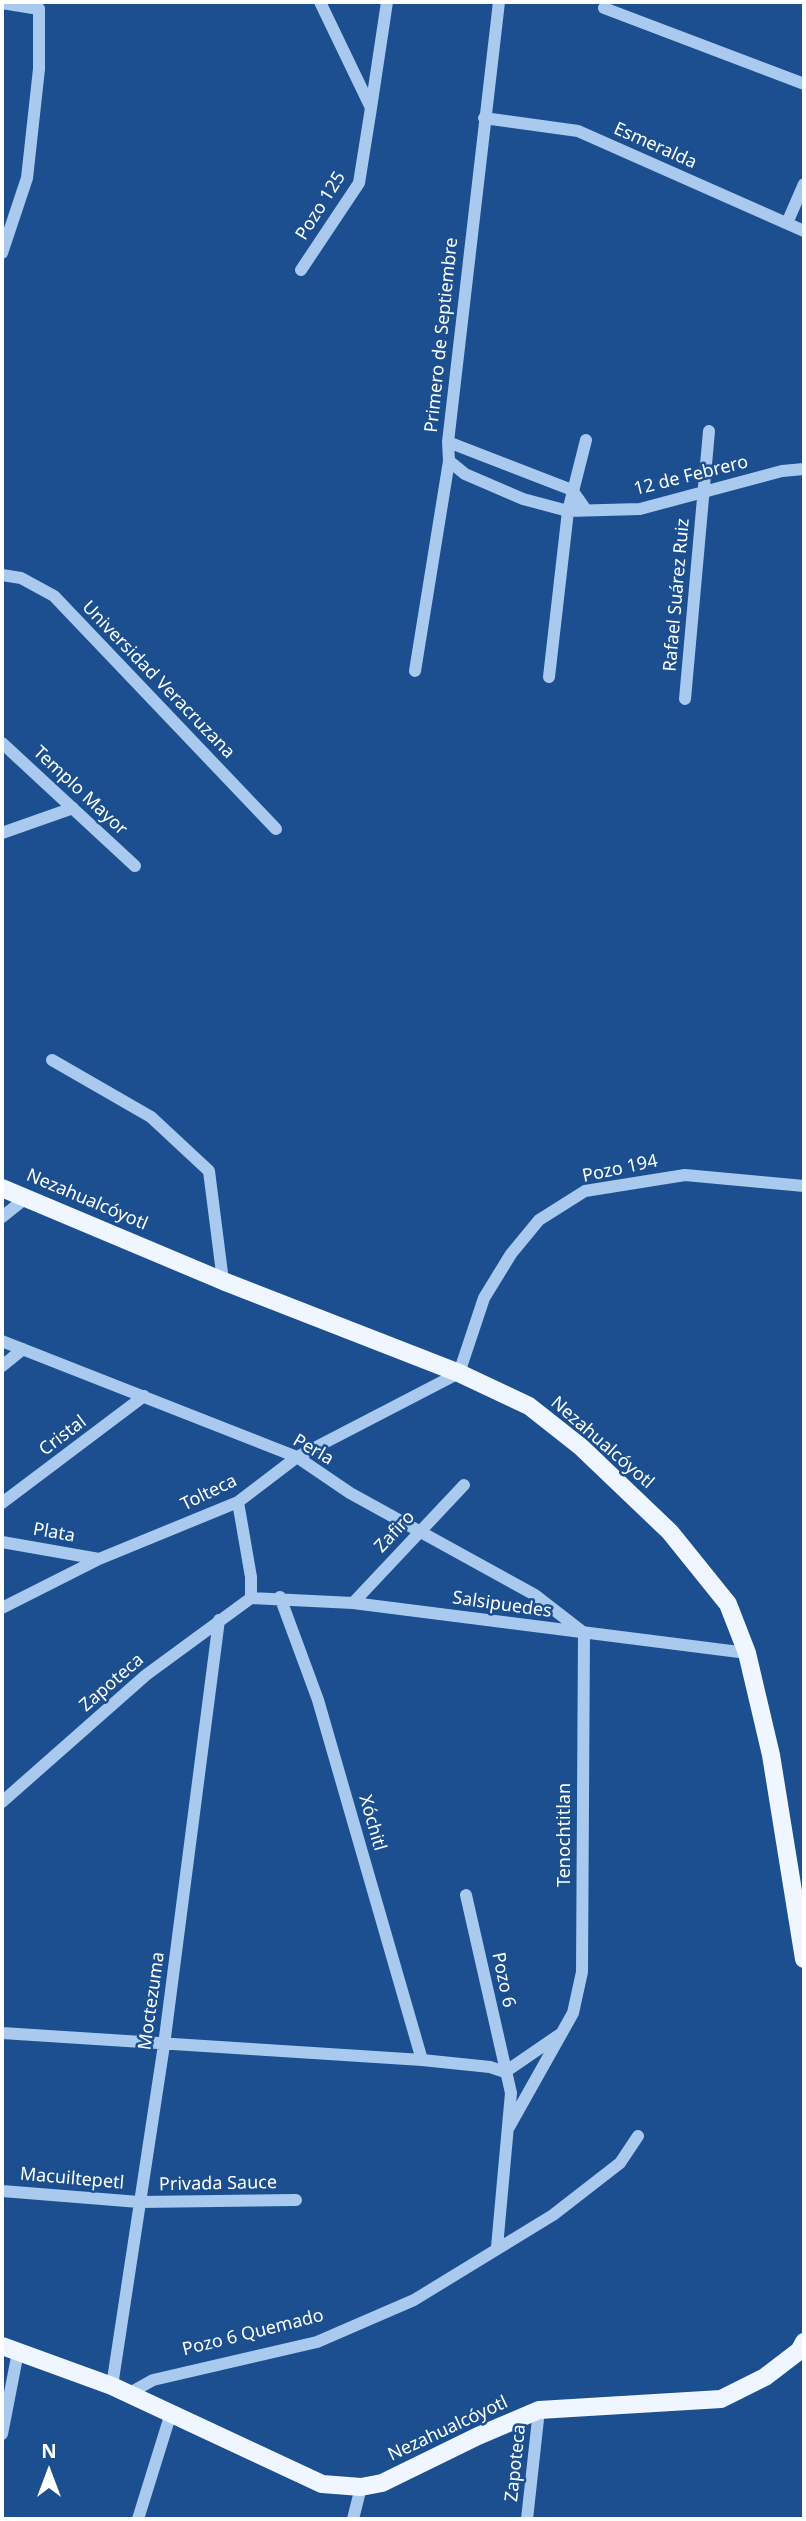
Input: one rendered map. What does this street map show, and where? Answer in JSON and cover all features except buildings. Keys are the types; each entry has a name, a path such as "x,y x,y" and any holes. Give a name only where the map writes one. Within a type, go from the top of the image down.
{"main road":[{"name":"Nezahualcóyotl","path":"2,1188 223,1281 458,1373 528,1406 581,1447 670,1532 728,1604 747,1653 771,1755 804,1959"},
{"name":"Nezahualcóyotl","path":"120,2390 321,2484 361,2487 382,2483 539,2410 721,2399 765,2377 799,2351 804,2342"},
{"path":"10,2349 120,2390"}],"street":[{"path":"320,2 371,108"},
{"name":"Pozo 125","path":"301,270 359,183 387,2"},
{"name":"Primero de Septiembre","path":"415,671 449,461 448,442 499,2"},
{"path":"2,4 39,9 39,69 27,178 2,253"},
{"path":"604,8 804,84"},
{"name":"Esmeralda","path":"484,118 578,131 804,231"},
{"path":"787,223 804,184"},
{"name":"Rafael Suárez Ruiz","path":"685,699 709,431"},
{"path":"549,677 568,511 586,440"},
{"path":"448,442 572,490 586,510"},
{"name":"12 de Febrero","path":"449,461 465,474 523,499 568,511 640,509 782,471 804,469"},
{"name":"Universidad Veracruzana","path":"2,575 21,578 54,596 276,829"},
{"name":"Templo Mayor","path":"2,743 135,866"},
{"path":"2,833 73,808"},
{"path":"51,1060 151,1117 209,1171 223,1281"},
{"name":"Pozo 194","path":"458,1373 484,1298 511,1254 539,1220 585,1191 685,1175 804,1186"},
{"path":"2,1217 27,1197"},
{"name":"Perla","path":"2,1341 297,1457 350,1493 536,1595 584,1633"},
{"path":"2,1366 23,1349"},
{"name":"Tolteca","path":"2,1608 99,1559 238,1502 297,1457 458,1373"},
{"name":"Cristal","path":"2,1503 145,1396"},
{"name":"Zafiro","path":"353,1603 464,1485"},
{"path":"238,1502 251,1577 251,1598"},
{"name":"Plata","path":"2,1542 99,1559"},
{"name":"Salsipuedes","path":"251,1598 280,1597 353,1603 747,1653"},
{"name":"Xóchitl","path":"280,1597 318,1700 422,2060"},
{"name":"Zapoteca","path":"2,1802 146,1675 251,1598"},
{"name":"Moctezuma","path":"120,2390 139,2202 164,2045 219,1620"},
{"name":"Tenochtitlan","path":"509,2127 573,2013 582,1972 584,1633"},
{"name":"Pozo 6","path":"466,1895 511,2093 509,2127"},
{"path":"2,2033 422,2060 505,2072 561,2033"},
{"path":"497,2248 509,2127"},
{"name":"Pozo 6 Quemado","path":"120,2390 317,2342 414,2300 534,2228 611,2170 638,2136"},
{"name":"Macuiltepetl","path":"2,2191 139,2202"},
{"name":"Privada Sauce","path":"139,2202 296,2200"},
{"path":"2,2434 10,2349"},
{"name":"Zapoteca","path":"527,2519 539,2410"},
{"path":"138,2519 171,2413"},
{"path":"352,2519 361,2487"}]}
